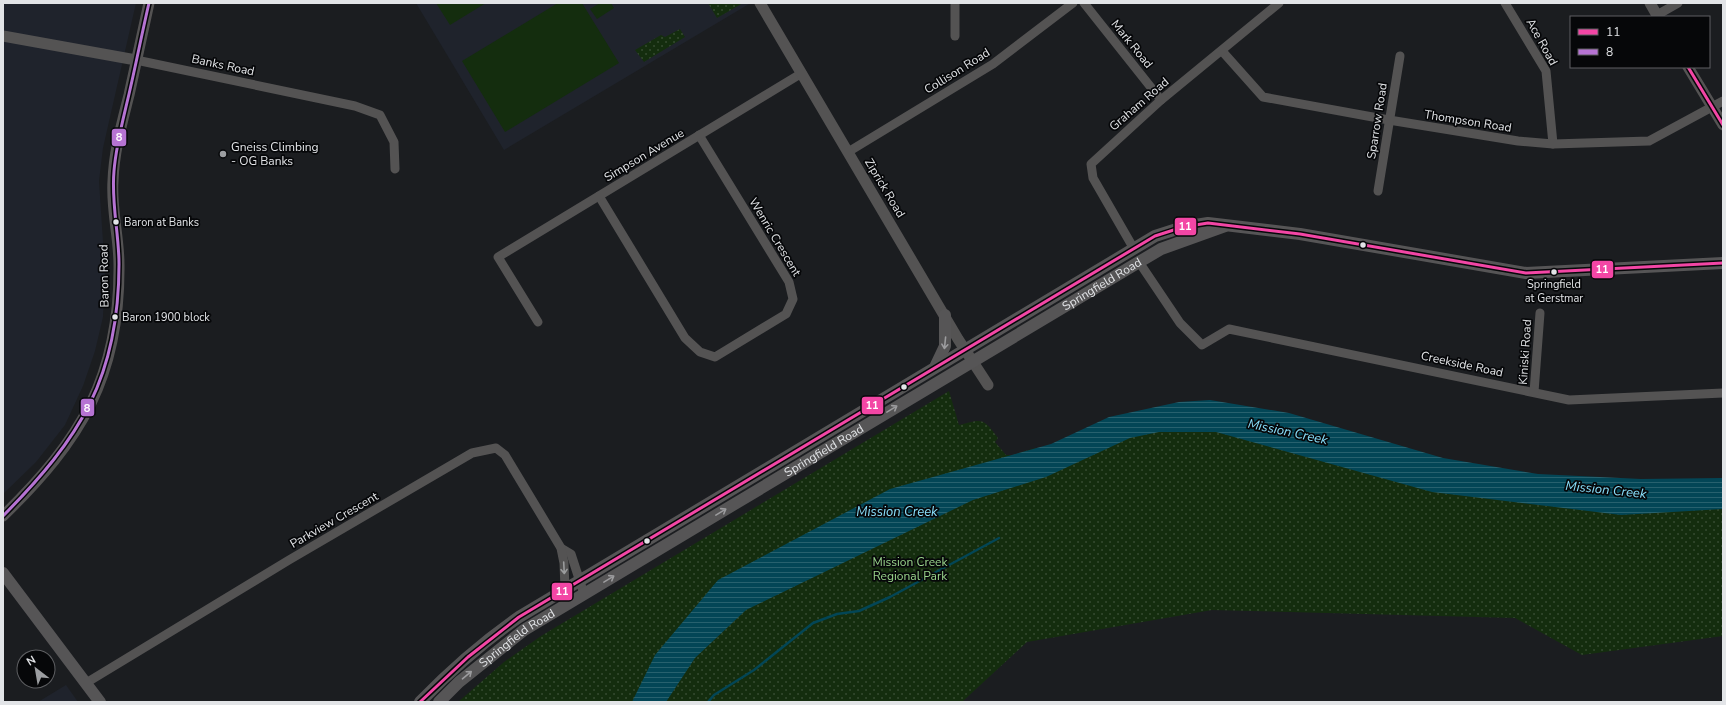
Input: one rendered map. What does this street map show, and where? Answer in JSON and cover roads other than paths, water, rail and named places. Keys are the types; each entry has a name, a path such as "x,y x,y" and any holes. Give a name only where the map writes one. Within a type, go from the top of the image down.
{"main road":[{"name":"Springfield Road","path":"420,702 448,673 488,638 519,617 964,349 1155,236 1183,227 1208,223 1300,234 1526,273 1723,263"},
{"name":"Springfield Road","path":"439,702 459,682 524,630 1161,249 1225,226"},
{"path":"934,368 943,354 945,346 945,315"},
{"path":"3,573 100,702"}],"street":[{"name":"Baron Road","path":"3,516 49,468 78,430 99,390 112,348 119,307 119,263 114,221 112,181 118,143 149,3"},
{"name":"Ziprick Road","path":"760,3 964,349 988,385"},
{"path":"955,3 955,36"},
{"name":"Collison Road","path":"848,152 993,64 1074,3"},
{"name":"Mark Road","path":"1084,3 1162,100"},
{"name":"Graham Road","path":"1134,249 1093,178 1091,164 1162,100 1279,3"},
{"name":"Ace Road","path":"1505,3 1546,71 1553,144"},
{"path":"1650,3 1658,16 1678,3"},
{"name":"Banks Road","path":"3,36 136,60 355,106 380,115 394,142 395,169"},
{"name":"Thompson Road","path":"1222,51 1264,97 1389,120 1518,141 1553,144 1648,141 1723,101"},
{"name":"Sparrow Road","path":"1378,191 1400,56"},
{"path":"1689,68 1723,125"},
{"name":"Simpson Avenue","path":"538,322 498,257 802,73"},
{"name":"Wenric Crescent","path":"599,196 685,338 700,352 715,357 780,318 786,314 793,300 789,282 699,135"},
{"name":"Creekside Road","path":"1139,262 1180,322 1202,345 1229,329 1568,400 1723,393"},
{"name":"Kiniski Road","path":"1534,392 1540,313"},
{"name":"Parkview Crescent","path":"86,683 289,560 472,453 496,448 506,455 561,548 564,563 565,589"},
{"name":"Parkview Crescent","path":"561,548 571,554 581,580 584,594"}],"water":[{"name":"Mission Creek","path":"1210,400 1289,413 1443,458 1538,474 1641,479 1723,478 1723,509 1621,515 1432,492 1216,432 1159,432 1130,438 1046,477 973,500 746,610 695,658 666,702 632,702 655,655 718,580 890,489 1051,444 1109,417 1179,402"}],"waterway":[{"path":"708,702 714,695 754,670 813,623 837,614 859,611 890,597 999,538"}],"place":[{"name":"Gneiss Climbing - OG Banks","path":"223,154"},
{"name":"Baron at Banks","path":"116,222"},
{"name":"Springfield at Gerstmar","path":"1554,272"},
{"name":"Baron 1900 block","path":"115,317"}],"park label":[{"name":"Mission Creek Regional Park","path":"910,569"}]}
